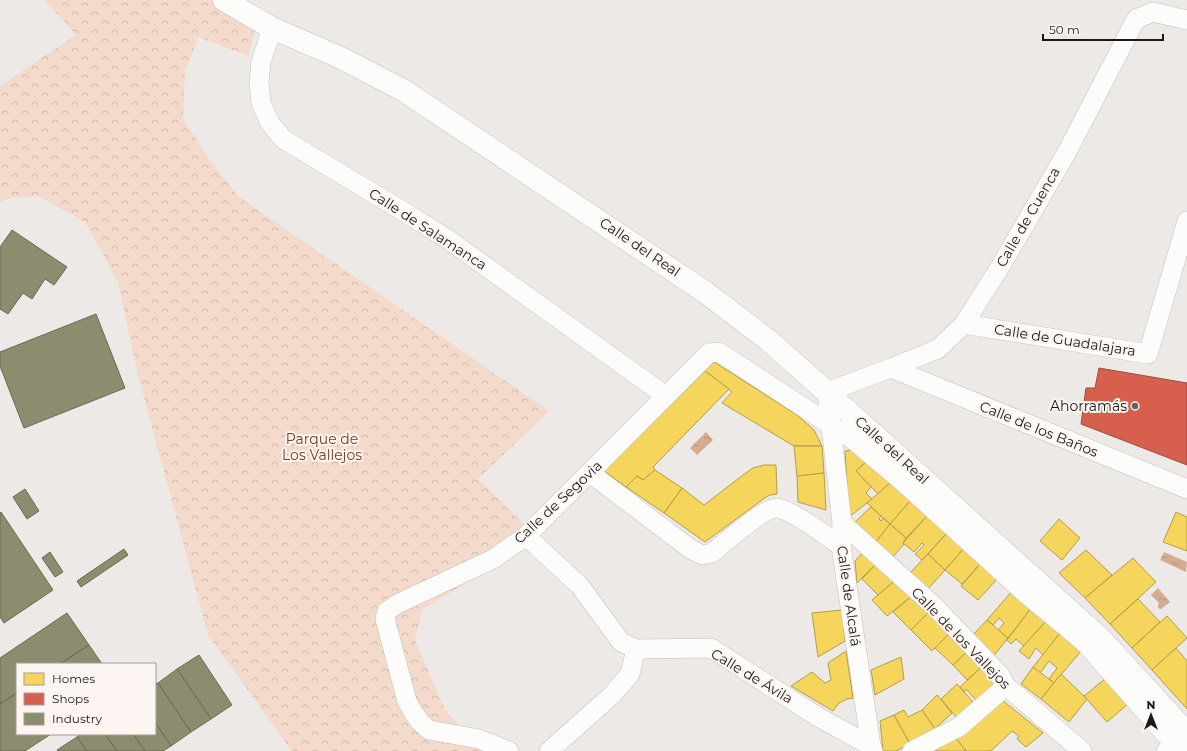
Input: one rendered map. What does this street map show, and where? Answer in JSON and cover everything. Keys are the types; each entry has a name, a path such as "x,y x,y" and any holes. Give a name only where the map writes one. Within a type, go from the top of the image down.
{"street":[{"path":"224,0 272,28 339,57 403,90 569,200"},
{"path":"251,0 362,56 408,83 504,149 569,200"},
{"name":"Calle de Cuenca","path":"827,392 938,349 964,324 1067,152 1136,19 1153,12 1187,20"},
{"name":"Calle de Salamanca","path":"272,28 261,62 259,82 261,103 270,123 283,139 446,238 666,396"},
{"name":"Calle del Real","path":"569,200 705,292 768,340 827,392 1101,639 1181,744"},
{"name":"Calle de Guadalajara","path":"964,324 1148,354 1187,221"},
{"name":"Calle de Segovia","path":"509,751 480,739 429,730 420,722 408,701 385,619 387,611 397,604 492,559 526,536 709,353 719,352 831,425"},
{"name":"Calle de los Baños","path":"891,368 1187,490"},
{"name":"Calle de Alcalá","path":"827,392 842,523 841,546 868,749"},
{"path":"831,425 852,439 903,482 1026,594 1084,642 1163,732 1181,744"},
{"path":"590,473 689,548 702,555 712,553 764,512 776,508 788,511 841,546"},
{"name":"Calle de los Vallejos","path":"842,523 934,606 1000,674 1006,686 1082,751"},
{"path":"526,536 580,586 621,642 636,649 630,674 612,695 549,751"},
{"name":"Calle de Ávila","path":"636,649 711,648 868,749"},
{"path":"912,751 959,727 1006,686"}],"green space":[{"name":"Parque de Los Vallejos","path":"45,0 219,0 257,24 248,56 198,37 185,72 183,118 210,161 239,197 549,411 478,479 525,525 498,563 422,610 415,640 445,710 484,751 292,751 208,635 138,375 118,282 85,222 38,196 11,198 0,202 0,86 76,35"}],"water":[{"path":"706,432 713,440 697,455 690,448"},
{"path":"1164,552 1187,562 1186,572 1160,560"},
{"path":"1158,588 1170,602 1161,609 1158,608 1159,603 1151,595"}],"building: Homes":[{"path":"714,362 797,415 814,430 822,446 794,446 722,403 732,392 705,371"},
{"path":"705,371 729,389 653,467 655,470 643,480 637,476 626,487 604,471"},
{"path":"794,446 822,446 824,473 797,476"},
{"path":"857,449 868,460 856,471 871,487 866,493 872,499 849,517 845,451"},
{"path":"868,460 891,482 878,494 856,471"},
{"path":"764,465 776,465 777,494 766,497 705,542 664,513 682,488 704,505 753,468"},
{"path":"655,470 682,488 664,513 626,487 637,476 643,480"},
{"path":"824,473 826,510 798,502 797,476"},
{"path":"891,482 911,500 890,524 867,503"},
{"path":"911,500 928,515 906,538 890,524"},
{"path":"871,507 881,516 879,519 881,521 883,518 890,524 875,543 853,524"},
{"path":"1176,512 1187,517 1187,551 1163,542"},
{"path":"928,515 947,533 922,560 915,554 924,545 922,543 914,552 903,543"},
{"path":"1059,519 1080,538 1062,560 1040,541"},
{"path":"890,524 906,538 903,543 904,544 892,558 875,543"},
{"path":"947,533 965,547 945,570 928,554"},
{"path":"965,547 981,563 962,584 945,570"},
{"path":"865,550 878,562 857,583 855,561"},
{"path":"1086,550 1112,575 1085,598 1059,573"},
{"path":"928,554 945,570 926,591 909,574"},
{"path":"1133,558 1156,582 1110,624 1085,598"},
{"path":"878,562 897,579 878,595 862,579"},
{"path":"981,563 998,578 978,600 961,586"},
{"path":"897,579 913,595 887,616 872,600"},
{"path":"1013,590 1032,607 1008,638 998,630 1004,623 999,618 993,625 987,620"},
{"path":"913,595 930,611 911,630 893,612"},
{"path":"1138,599 1160,622 1132,648 1110,624"},
{"path":"1032,607 1047,620 1024,646 1016,639 1011,644 1007,640"},
{"path":"842,610 845,641 818,657 812,613"},
{"path":"930,611 951,632 932,651 911,630"},
{"path":"1167,616 1187,638 1152,670 1132,648"},
{"path":"987,620 1008,638 992,658 972,636"},
{"path":"1047,620 1061,632 1043,655 1036,648 1029,659 1019,651"},
{"path":"951,632 969,650 953,665 935,648"},
{"path":"1061,632 1081,651 1054,683 1049,679 1057,668 1049,661 1040,673 1033,667"},
{"path":"1176,648 1187,661 1187,709 1152,670"},
{"path":"969,650 984,665 967,680 953,665"},
{"path":"846,651 853,698 839,703 833,711 791,686 812,672 825,683 831,680 828,663"},
{"path":"901,657 904,679 875,695 871,670"},
{"path":"984,665 998,680 976,700 966,689 964,692 960,687"},
{"path":"1033,667 1054,683 1041,699 1021,684"},
{"path":"1061,674 1087,699 1069,722 1041,699"},
{"path":"1106,678 1128,704 1107,722 1084,696"},
{"path":"957,684 973,702 957,718 941,699"},
{"path":"937,695 952,713 935,729 922,710"},
{"path":"1002,700 1043,733 1026,747 1017,739 1019,736 1012,731 991,751 966,751 955,737"},
{"path":"904,710 908,717 922,710 935,729 910,744 894,715"},
{"path":"894,715 910,744 896,751 883,751 880,721"},
{"path":"955,737 966,751 931,751"}],"building: Shops":[{"name":"Ahorramás","path":"1099,368 1187,383 1187,465 1081,424 1086,388 1095,388"}],"building: Industry":[{"path":"12,230 67,267 54,285 45,279 32,299 23,293 8,314 0,309 0,247"},
{"path":"96,314 125,388 24,428 0,366 0,352"},
{"path":"25,489 39,511 27,519 13,497"},
{"path":"1,512 53,590 4,623 0,617"},
{"path":"124,549 128,555 81,587 77,581"},
{"path":"50,552 63,572 55,577 42,558"},
{"path":"67,613 89,645 62,663 16,663 16,694 0,704 0,658"},
{"path":"89,645 101,663 62,663"},
{"path":"199,655 232,705 211,719 177,669"},
{"path":"177,669 211,719 191,732 158,683"},
{"path":"158,683 191,732 171,746 156,724 156,684"},
{"path":"16,694 16,735 49,735 25,751 0,751 0,704"},
{"path":"156,724 171,746 163,751 145,751 134,735 156,735"},
{"path":"80,735 106,735 117,751 87,751 77,737"},
{"path":"106,735 134,735 145,751 117,751"},
{"path":"77,737 87,751 57,750"}],"place":[{"name":"Ahorramás","path":"1135,406"}]}
